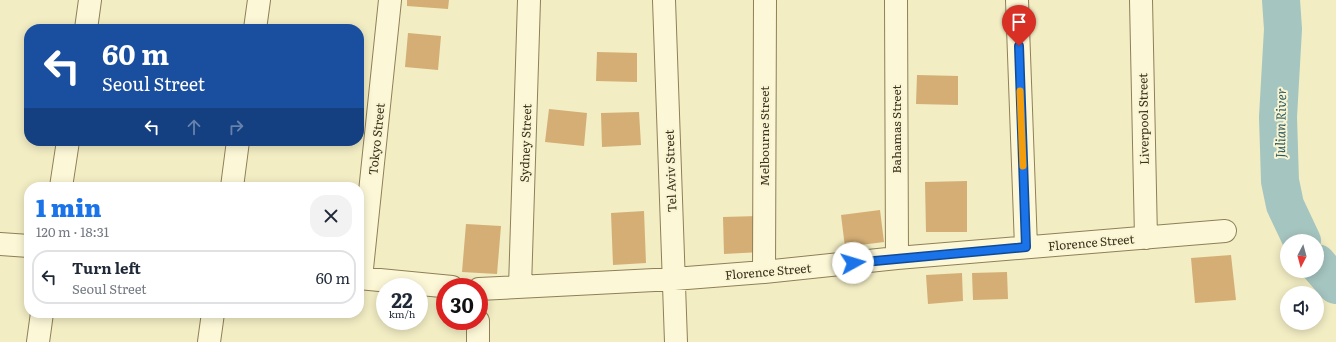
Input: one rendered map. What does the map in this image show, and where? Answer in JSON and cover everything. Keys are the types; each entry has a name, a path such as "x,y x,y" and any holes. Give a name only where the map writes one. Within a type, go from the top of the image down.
{"street":[{"path":"87,24 90,0"},
{"path":"256,24 259,0"},
{"name":"Tokyo Street","path":"364,241 390,0"},
{"name":"Sydney Street","path":"520,287 529,0"},
{"name":"Tel Aviv Street","path":"664,0 676,342"},
{"name":"Melbourne Street","path":"764,272 765,0"},
{"name":"Bahamas Street","path":"896,0 897,258"},
{"path":"1017,0 1026,247"},
{"name":"Liverpool Street","path":"1141,0 1146,238"},
{"path":"62,182 67,146"},
{"path":"233,182 237,146"},
{"name":"Florence Street","path":"488,289 674,279 764,272 897,258 1225,231"},
{"path":"0,244 24,246"},
{"path":"364,278 436,285"},
{"path":"38,342 41,318"},
{"path":"209,342 212,318"},
{"path":"478,330 478,342"}],"building":[{"path":"407,0 449,0 448,9 407,6"},
{"path":"408,33 441,36 438,70 405,67"},
{"path":"597,52 637,53 637,82 596,81"},
{"path":"917,75 958,76 958,105 916,104"},
{"path":"549,109 587,113 584,146 545,142"},
{"path":"639,112 641,145 602,147 601,113"},
{"path":"967,181 967,232 926,232 925,182"},
{"path":"880,210 884,242 845,247 841,215"},
{"path":"644,211 646,263 613,265 611,213"},
{"path":"759,216 761,252 724,254 723,217"},
{"path":"466,224 501,226 497,274 462,272"},
{"path":"1231,255 1236,300 1195,303 1191,258"},
{"path":"1007,272 1008,299 973,300 972,273"},
{"path":"962,273 963,301 928,304 926,275"}],"waterway":[{"name":"Julian River","path":"1281,0 1283,29 1278,117 1280,181 1285,205 1299,234"},
{"name":"Julian River","path":"1324,271 1336,285"}],"slow traffic":[{"path":"1020,91 1023,166"}],"route":[{"path":"853,263 1026,247 1019,46"}]}
